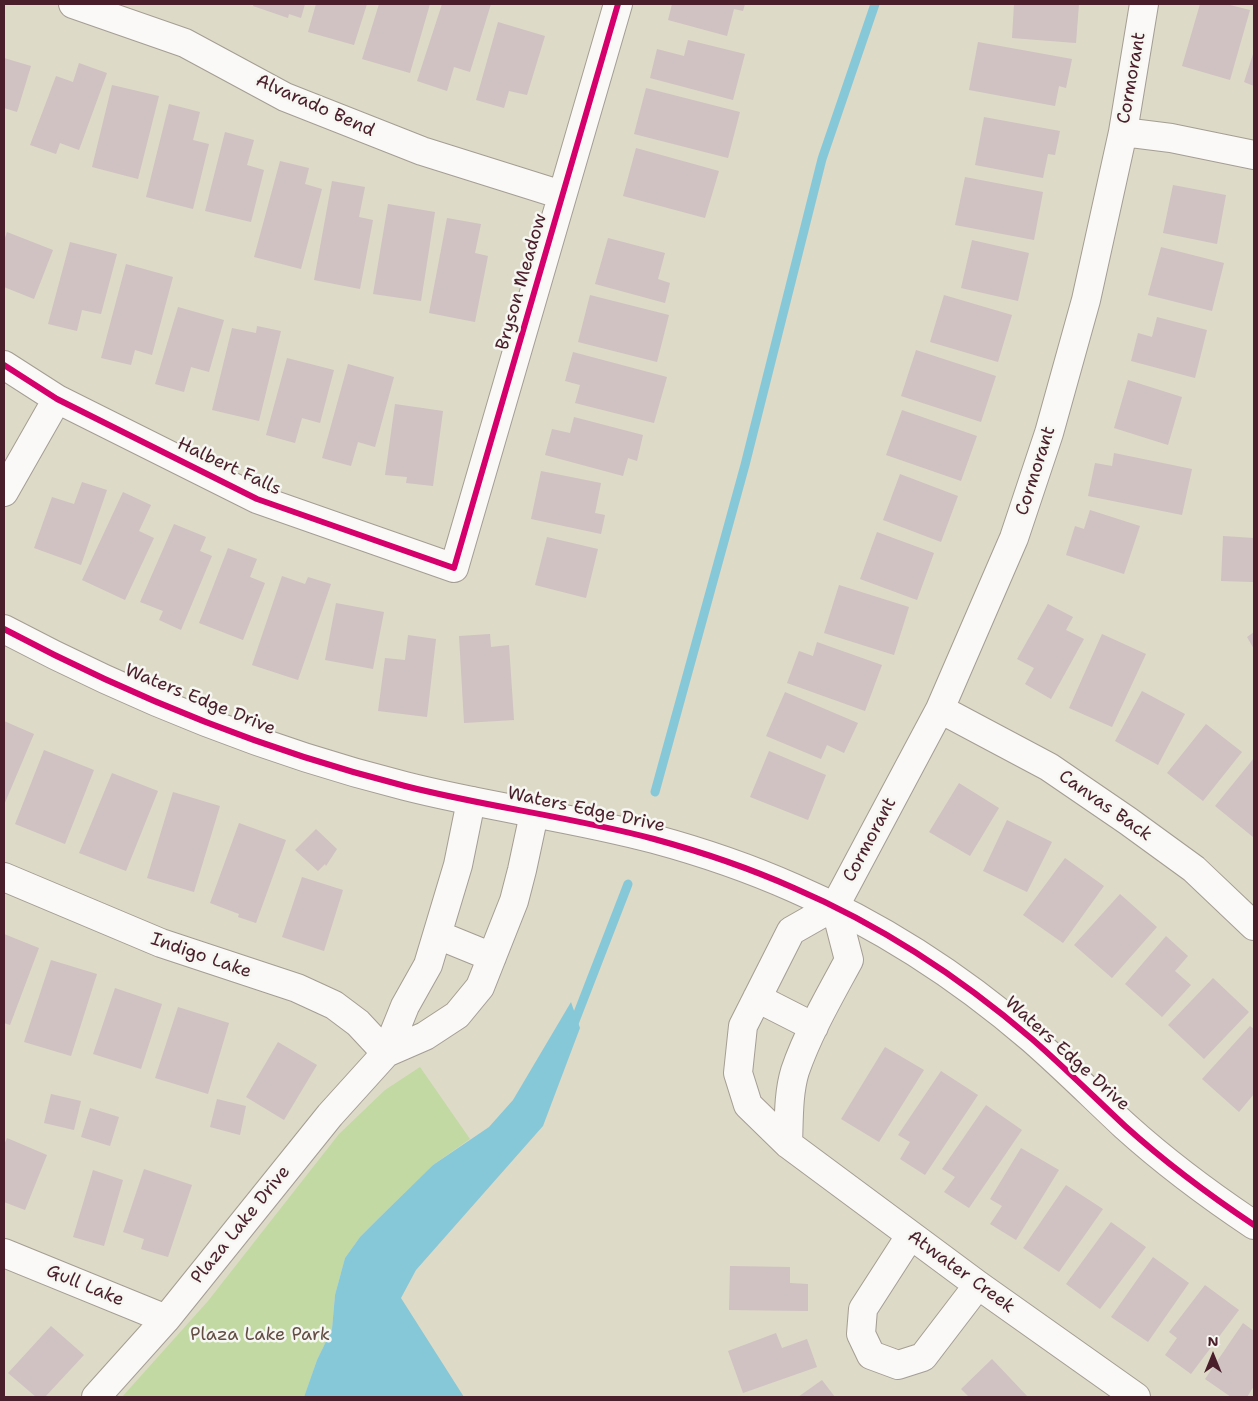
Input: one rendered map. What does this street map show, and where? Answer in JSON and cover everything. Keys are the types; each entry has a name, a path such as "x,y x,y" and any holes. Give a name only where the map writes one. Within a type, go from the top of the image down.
{"street":[{"name":"Alvarado Bend","path":"74,4 185,42 285,97 422,151 562,195"},
{"name":"Bryson Meadow","path":"454,568 618,4"},
{"name":"Cormorant","path":"835,906 940,709 1014,538 1048,433 1086,300 1122,132 1144,4"},
{"path":"1122,132 1171,138 1254,155"},
{"name":"Halbert Falls","path":"4,365 57,399 257,499 454,568"},
{"path":"4,492 57,399"},
{"name":"Waters Edge Drive","path":"4,629 132,691 311,759 376,778 471,801 641,836 717,858 766,876 835,906 911,950 996,1010 1047,1052 1157,1153 1200,1188 1254,1225"},
{"name":"Canvas Back","path":"940,709 1048,766 1096,799 1194,869 1254,926"},
{"name":"Plaza Lake Drive","path":"96,1397 166,1319 330,1115 386,1053 405,1006 428,965 458,865 471,801"},
{"name":"Plaza Lake Drive","path":"386,1053 424,1036 457,1015 480,987 514,902 534,814"},
{"name":"Indigo Lake","path":"4,877 160,943 296,988 334,1005 358,1023 386,1053"},
{"path":"788,1144 790,1104 795,1072 814,1027 849,960 835,906"},
{"name":"Atwater Creek","path":"835,906 790,931 743,1026 738,1073 748,1105 788,1144 910,1236 1136,1397"},
{"path":"438,934 492,957"},
{"path":"757,998 814,1027"},
{"path":"910,1236 863,1309 861,1334 871,1356 898,1365 923,1357 978,1285"},
{"name":"Gull Lake","path":"4,1253 166,1319"}],"green space":[{"name":"Plaza Lake Park","path":"420,1067 470,1139 433,1165 360,1237 345,1258 335,1295 332,1329 317,1360 304,1397 122,1397 208,1301 339,1134 385,1090"}],"water":[{"path":"571,1002 580,1028 543,1126 416,1270 401,1298 464,1397 304,1397 317,1360 332,1329 335,1295 345,1258 360,1237 433,1165 489,1127 513,1100"}],"building":[{"path":"254,4 305,4 301,18 289,14 288,18 253,6"},
{"path":"316,4 367,4 354,45 308,32"},
{"path":"379,4 430,4 410,73 362,59"},
{"path":"442,4 491,4 470,72 454,67 447,91 417,81"},
{"path":"672,4 745,4 743,11 734,9 727,36 668,20"},
{"path":"1014,4 1079,4 1076,43 1012,38"},
{"path":"1200,4 1226,4 1250,10 1230,80 1182,66"},
{"path":"498,22 545,36 527,95 509,91 504,108 476,100"},
{"path":"688,40 745,54 733,100 650,78 657,49 684,56"},
{"path":"978,42 1072,59 1066,88 1059,86 1055,106 969,90"},
{"path":"1254,51 1254,86 1244,82"},
{"path":"4,58 31,66 17,112 4,108"},
{"path":"79,63 107,73 79,150 60,143 56,154 30,145 56,76 73,82"},
{"path":"112,85 159,96 138,179 92,167"},
{"path":"646,88 740,112 728,158 634,134"},
{"path":"169,104 200,112 193,140 209,144 193,209 146,197"},
{"path":"984,117 1060,131 1055,155 1048,154 1043,178 975,165"},
{"path":"225,132 254,140 247,165 264,170 251,222 205,211"},
{"path":"636,148 719,171 705,218 623,196"},
{"path":"280,161 309,168 305,184 322,189 301,269 254,257"},
{"path":"965,177 1043,192 1034,240 955,225"},
{"path":"332,181 365,187 359,217 373,220 360,289 314,280"},
{"path":"1173,185 1226,195 1217,244 1163,233"},
{"path":"388,204 435,212 421,301 373,294"},
{"path":"447,218 481,224 475,253 488,256 475,322 429,313"},
{"path":"7,232 53,250 34,299 4,287 4,241"},
{"path":"608,238 665,253 658,279 670,283 665,303 595,284"},
{"path":"972,240 1029,253 1018,301 961,288"},
{"path":"70,242 117,254 101,314 82,310 77,331 48,324"},
{"path":"1161,247 1224,263 1212,311 1148,295"},
{"path":"126,264 173,277 152,355 135,350 131,365 101,358"},
{"path":"590,295 669,315 657,362 578,342"},
{"path":"944,295 1012,315 998,362 930,342"},
{"path":"178,307 224,320 209,372 191,367 184,392 155,384"},
{"path":"1157,317 1207,330 1195,378 1131,361 1138,333 1152,337"},
{"path":"257,326 281,331 259,421 212,410 232,328 256,333"},
{"path":"916,350 996,376 981,422 901,396"},
{"path":"573,352 667,377 654,423 575,403 580,385 565,381"},
{"path":"287,358 334,370 320,423 302,418 295,443 266,435"},
{"path":"348,364 394,377 375,447 358,442 351,466 322,458"},
{"path":"1128,380 1182,397 1168,445 1114,428"},
{"path":"395,404 443,411 433,486 406,483 407,477 385,475"},
{"path":"902,410 977,436 961,481 886,455"},
{"path":"574,417 643,435 637,461 628,458 623,476 545,455 552,429 570,433"},
{"path":"1114,453 1192,469 1182,515 1088,496 1095,463 1112,466"},
{"path":"541,471 601,483 595,513 605,515 601,534 531,519"},
{"path":"900,474 958,496 941,542 883,520"},
{"path":"82,482 107,490 81,565 34,548 52,497 74,504"},
{"path":"123,492 151,505 139,531 154,538 125,600 82,580"},
{"path":"1090,510 1140,526 1124,574 1066,555 1075,526 1084,529"},
{"path":"174,524 206,537 200,551 212,556 181,630 159,620 163,611 140,602"},
{"path":"877,532 934,553 917,600 860,579"},
{"path":"1223,536 1254,538 1254,582 1221,581"},
{"path":"547,537 598,549 586,598 535,585"},
{"path":"228,548 257,559 250,577 265,583 243,640 199,623"},
{"path":"282,576 305,584 308,577 331,584 298,680 252,665"},
{"path":"839,585 909,607 894,655 824,633"},
{"path":"336,603 384,612 373,669 325,660"},
{"path":"1048,604 1073,617 1066,630 1084,639 1051,699 1025,684 1034,668 1017,659"},
{"path":"1254,632 1254,649 1247,637"},
{"path":"490,634 491,647 509,645 514,720 464,723 459,636"},
{"path":"1102,634 1146,654 1112,727 1069,708"},
{"path":"408,635 436,639 427,717 378,711 385,658 405,660"},
{"path":"817,642 882,665 865,711 787,683 799,651 813,656"},
{"path":"1142,691 1185,714 1158,765 1115,741"},
{"path":"785,692 858,723 844,753 827,745 821,759 766,736"},
{"path":"4,721 34,734 4,805"},
{"path":"1206,724 1242,752 1203,801 1167,773"},
{"path":"44,750 94,770 65,844 15,824"},
{"path":"769,751 826,775 808,820 750,797"},
{"path":"1254,758 1254,836 1253,837 1215,806"},
{"path":"112,773 158,791 126,871 79,853"},
{"path":"959,783 999,808 970,856 929,832"},
{"path":"173,792 220,806 194,892 147,878"},
{"path":"1007,820 1052,842 1027,892 983,871"},
{"path":"239,823 286,840 256,923 238,917 239,914 210,903"},
{"path":"316,829 337,849 326,866 325,864 318,871 295,850"},
{"path":"1065,858 1104,886 1063,943 1023,915"},
{"path":"302,877 343,890 324,951 282,937"},
{"path":"1120,894 1157,927 1112,978 1074,945"},
{"path":"4,934 39,948 10,1025 4,1023"},
{"path":"1166,936 1188,956 1175,971 1191,985 1162,1017 1125,984"},
{"path":"51,960 97,974 71,1056 24,1042"},
{"path":"1213,978 1249,1012 1204,1059 1168,1025"},
{"path":"115,988 162,1004 141,1069 93,1054"},
{"path":"178,1007 229,1023 208,1094 155,1078"},
{"path":"1250,1026 1254,1029 1254,1094 1239,1112 1202,1079"},
{"path":"278,1042 317,1065 284,1120 246,1097"},
{"path":"885,1047 924,1070 879,1142 841,1119"},
{"path":"941,1071 978,1095 925,1175 900,1159 910,1142 898,1135"},
{"path":"51,1094 81,1101 74,1130 44,1123"},
{"path":"217,1099 246,1106 240,1135 210,1127"},
{"path":"986,1105 1022,1130 969,1208 944,1192 955,1177 942,1169"},
{"path":"90,1108 119,1117 110,1146 81,1137"},
{"path":"7,1138 47,1155 25,1210 4,1202 4,1145"},
{"path":"1021,1148 1059,1170 1016,1240 990,1224 1002,1206 990,1199"},
{"path":"144,1169 192,1185 168,1257 141,1249 144,1239 123,1232"},
{"path":"93,1170 123,1180 104,1246 73,1237"},
{"path":"1066,1185 1103,1209 1059,1272 1023,1248"},
{"path":"1111,1222 1146,1247 1100,1309 1066,1284"},
{"path":"1153,1257 1189,1283 1148,1342 1111,1317"},
{"path":"730,1266 790,1267 790,1283 808,1284 808,1311 729,1310"},
{"path":"1205,1285 1239,1310 1191,1374 1165,1355 1177,1338 1169,1332"},
{"path":"1243,1323 1254,1331 1254,1386 1247,1397 1231,1397 1205,1379"},
{"path":"51,1326 84,1355 45,1397 36,1397 8,1373"},
{"path":"776,1333 782,1348 807,1339 817,1367 743,1393 728,1351"},
{"path":"992,1359 1028,1397 969,1397 961,1389"},
{"path":"822,1380 835,1397 798,1397"}],"waterway":[{"path":"655,792 745,465 822,159 875,4"},
{"path":"573,1026 628,884"}],"cycle path":[{"path":"4,365 57,399 257,499 454,568 618,4"},
{"path":"4,629 100,677 200,720 250,739 353,772 405,786 592,824 654,839 743,867 826,903 919,954 977,995 1032,1039 1156,1153 1254,1225"}]}
